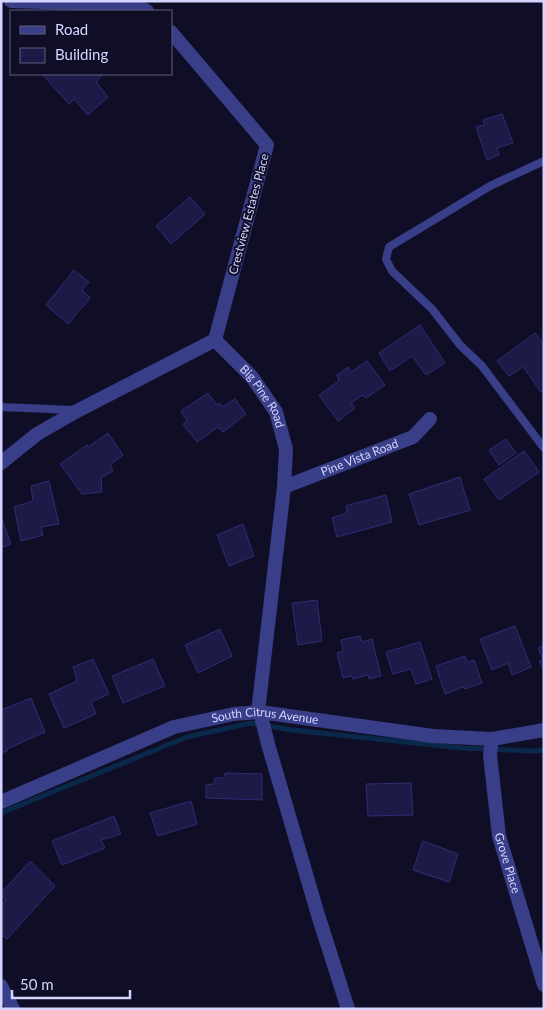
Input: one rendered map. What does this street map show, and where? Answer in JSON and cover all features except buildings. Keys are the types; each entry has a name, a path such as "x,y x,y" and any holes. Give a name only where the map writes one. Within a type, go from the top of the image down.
{"street":[{"path":"11,1 135,5 145,10"},
{"name":"Crestview Estates Place","path":"172,33 267,145 215,340"},
{"path":"1,463 37,434 77,411 215,340"},
{"name":"Big Pine Road","path":"215,340 252,377 276,412 286,449 284,487 259,712"},
{"name":"Pine Vista Road","path":"284,487 413,437 430,419"},
{"path":"259,712 312,896 348,1009"},
{"name":"South Citrus Avenue","path":"1,802 174,728 234,714 259,712 433,736 492,738 544,730"},
{"name":"Grove Place","path":"492,738 490,755 499,836 544,985"},
{"path":"1,986 13,1009"}],"lane":[{"path":"544,161 490,186 389,247 386,259 392,271 432,310 460,345 482,366 544,448"},
{"path":"1,407 77,411"}],"waterway":[{"path":"1,813 187,737 251,723 292,730 462,748 544,750"}]}
